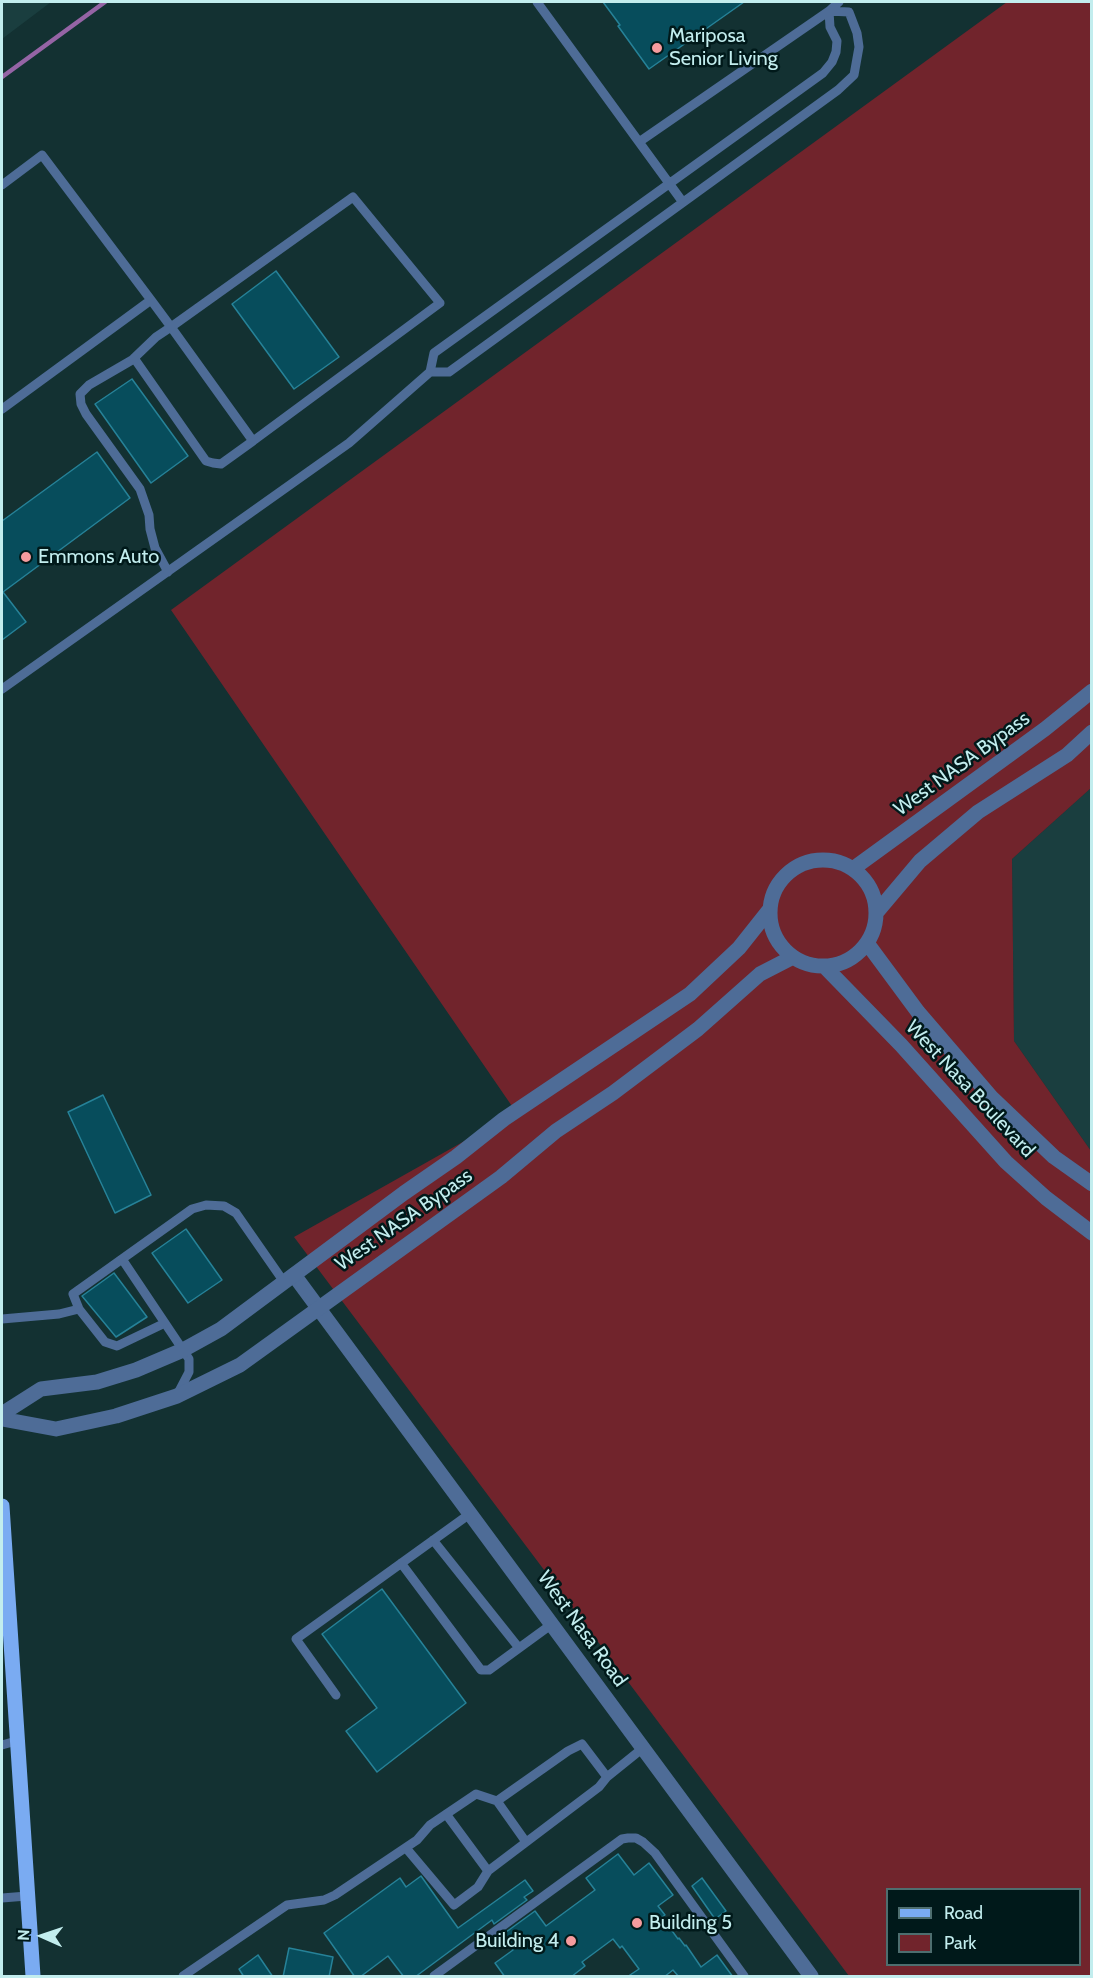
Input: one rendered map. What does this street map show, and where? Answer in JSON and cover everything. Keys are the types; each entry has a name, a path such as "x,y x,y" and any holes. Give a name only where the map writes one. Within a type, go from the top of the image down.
{"main road":[{"path":"2,1506 9,1743 27,1896 33,1977"}],"street":[{"name":"West NASA Bypass","path":"2,1414 41,1389 97,1382 136,1370 183,1350 221,1329 522,1106 690,994 739,948 770,909 775,891 784,876 799,865 817,859 836,860 854,868 1036,736 1092,690"},
{"path":"876,912 920,861 978,812 1066,754 1092,732"},
{"path":"770,909 772,927 780,944 793,957 808,964 824,966 848,960 856,956 867,943 874,928 876,912 874,895 866,880 854,868"},
{"name":"West Nasa Boulevard","path":"867,943 918,1012 991,1097 1054,1157 1092,1184"},
{"name":"West NASA Bypass","path":"2,1419 56,1429 116,1416 177,1396 240,1365 501,1177 556,1131 613,1093 698,1029 760,974 793,957"},
{"name":"West Nasa Boulevard","path":"824,966 901,1044 1006,1162 1046,1198 1092,1233"},
{"name":"West Nasa Road","path":"289,1279 319,1306 811,1977"}],"lane":[{"path":"537,2 682,201"},
{"path":"639,142 839,2"},
{"path":"2,689 349,442 430,372 434,353 823,73 832,62 836,52 837,41 830,27 829,11"},
{"path":"430,372 449,372 838,90 854,75 859,47 857,33 849,12 829,11"},
{"path":"2,185 42,155 253,441"},
{"path":"134,358 206,460 213,464 221,464 440,303 353,197 171,327 134,358 80,394 81,404 86,414 140,489 149,515 155,548 168,572"},
{"path":"2,409 151,300"},
{"path":"165,1323 117,1346 105,1342 79,1309 73,1294 192,1209 206,1205 224,1206 236,1213 289,1279"},
{"path":"122,1259 183,1350 190,1365 177,1396"},
{"path":"2,1319 59,1314 79,1309"},
{"path":"336,1695 296,1639 471,1513"},
{"path":"433,1540 519,1648"},
{"path":"401,1563 481,1670 489,1670 552,1624"},
{"path":"497,1801 568,1751 582,1744 607,1777"},
{"path":"406,1848 454,1905 478,1887 488,1871 599,1787 607,1777 643,1748"},
{"path":"183,1977 287,1905 324,1900 335,1895 406,1848 417,1840 430,1825 476,1794 497,1801 526,1842"},
{"path":"446,1814 488,1871"},
{"path":"434,1977 622,1839 636,1838 655,1853 744,1977"},
{"path":"2,1898 27,1896"}],"shaded area":[{"path":"2,2 51,2 2,39"},
{"path":"1091,788 1091,1151 1014,1041 1012,859"}],"green space":[{"path":"1007,2 1091,2 1091,788 1012,859 1014,1041 1091,1151 1091,1976 849,1976 294,1237 516,1112 171,610"}],"building":[{"name":"Mariposa Senior Living","path":"603,2 744,2 649,69"},
{"path":"276,271 339,357 294,389 232,304"},
{"path":"132,379 188,456 151,483 95,404"},
{"name":"Emmons Auto","path":"97,452 130,498 3,592 26,622 2,640 2,521"},
{"path":"103,1095 151,1195 115,1213 68,1112"},
{"path":"186,1229 222,1280 188,1303 152,1253"},
{"path":"114,1273 147,1317 116,1337 82,1296"},
{"path":"382,1589 466,1703 377,1772 346,1731 377,1708 322,1634"},
{"path":"618,1854 634,1875 649,1863 673,1895 658,1906 665,1915 662,1917 701,1967 717,1955 733,1977 679,1977 673,1970 664,1977 627,1977 639,1969 622,1946 620,1948 613,1939 582,1962 585,1966 571,1977 505,1977 495,1963 513,1950 502,1935 535,1911 546,1926 595,1890 586,1878"},
{"path":"421,1876 458,1928 525,1880 533,1891 524,1897 527,1900 494,1924 492,1920 415,1977 404,1977 388,1956 360,1977 355,1977 324,1933 400,1878 406,1887"},
{"path":"702,1878 726,1911 715,1919 692,1886"},
{"path":"289,1948 333,1957 329,1977 283,1977"},
{"path":"258,1955 273,1977 244,1977 239,1969"}],"waterway":[{"path":"2,77 105,2"}],"place":[{"name":"Mariposa Senior Living","path":"657,48"},
{"name":"Emmons Auto","path":"26,557"},
{"name":"Building 5","path":"637,1923"},
{"name":"Building 4","path":"571,1941"}]}
